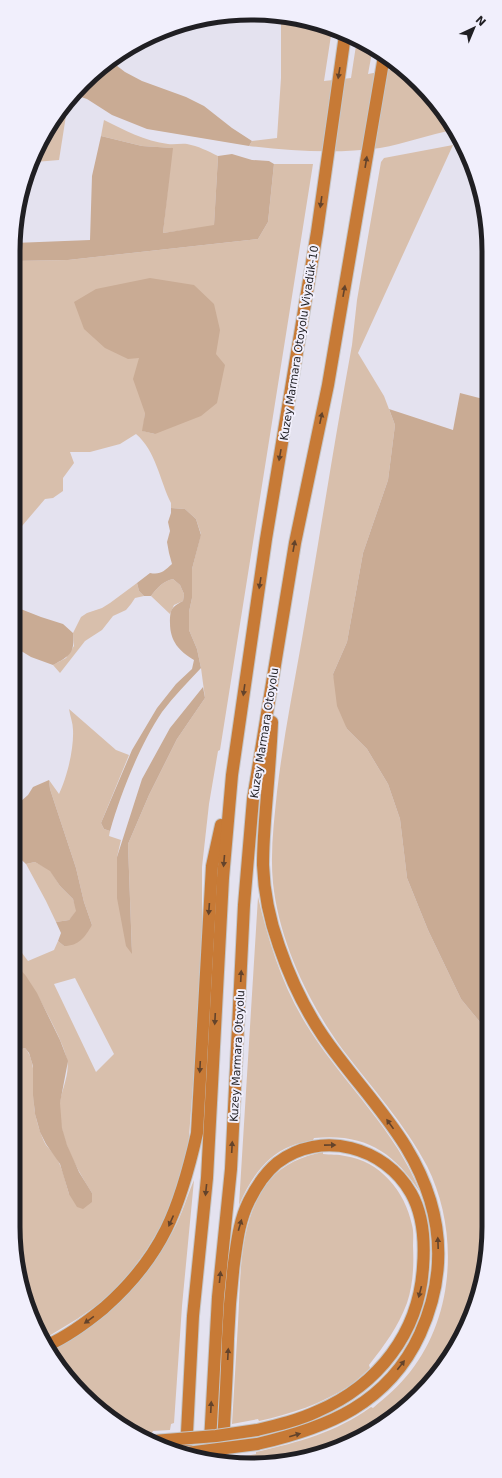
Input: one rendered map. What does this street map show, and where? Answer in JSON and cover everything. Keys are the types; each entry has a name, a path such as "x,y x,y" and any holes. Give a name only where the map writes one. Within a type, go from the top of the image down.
{"highway":[{"name":"Kuzey Marmara Otoyolu Viyadük-10","path":"232,775 266,539 317,232 344,40"},
{"path":"197,1452 257,1444 306,1431 329,1423 359,1406 383,1386 407,1358 426,1321 433,1301 437,1281 438,1238 435,1219 419,1170 402,1141 323,1036 312,1019 294,984 272,925 263,867 263,845 276,653 295,543 329,378 383,62"},
{"name":"Kuzey Marmara Otoyolu","path":"209,1454 218,1297 231,1169 244,905 253,799 276,653"},
{"path":"52,1343 90,1320 124,1289 142,1270 165,1235 179,1203 188,1175 197,1133 212,866 232,775"},
{"path":"186,1449 193,1316 207,1178 222,886 232,775"},
{"path":"163,1440 216,1436 223,1435 257,1430 317,1412 336,1403 362,1386 397,1348 407,1330 417,1306 422,1284 424,1252 423,1229 419,1211 412,1194 402,1179 387,1164 369,1154 339,1145 321,1145 305,1149 290,1155 264,1175 249,1201 238,1233 230,1301 223,1435 222,1456"}],"shaded area":[{"path":"281,22 296,24 325,32 331,35 324,81 351,78 356,46 372,54 368,74 393,69 425,99 448,131 389,146 364,150 314,151 249,146 252,141 277,138 281,78"},
{"path":"115,64 125,72 142,81 186,97 204,106 232,128 252,141 249,146 147,129 112,115 87,99 80,96 99,77"},
{"path":"67,112 59,160 39,162 51,135"},
{"path":"104,120 135,135 159,143 191,145 218,156 214,226 163,233 172,148 142,146 101,136"},
{"path":"101,136 142,146 173,148 163,233 214,225 218,156 232,154 252,160 269,161 274,164 268,222 258,239 68,260 20,261 20,243 90,240 92,176"},
{"path":"453,145 358,353 384,396 395,425 388,480 363,553 347,642 333,674 347,729 367,749 388,784 400,819 407,878 428,930 461,999 482,1024 482,1242 478,1272 474,1287 470,1301 458,1329 434,1368 403,1401 366,1427 325,1446 296,1454 266,1458 236,1458 256,1454 256,1452 316,1436 344,1424 371,1407 373,1408 406,1377 425,1349 436,1325 444,1299 448,1244 444,1217 437,1191 427,1166 409,1136 388,1106 330,1032 307,992 289,949 282,927 276,905 273,883 273,837 282,753 352,345 357,300 381,162 384,158"},
{"path":"274,164 313,164 220,750 218,751 209,804 202,867 202,935 188,1149 172,1202 161,1226 132,1270 113,1291 96,1306 48,1337 32,1301 24,1272 20,1242 20,1050 25,1048 32,1062 35,1113 42,1138 59,1162 69,1194 92,1193 68,1150 61,1126 60,1102 68,1065 66,1055 48,1015 30,983 20,970 20,950 28,961 54,950 58,941 64,946 92,925 84,902 76,868 50,789 49,780 59,794 67,771 73,738 73,727 69,709 116,750 129,755 101,823 104,829 110,831 109,836 121,840 117,857 132,953 128,844 149,795 177,739 205,698 197,649 189,630 189,612 192,598 192,569 201,534 196,519 185,509 171,508 171,503 153,458 143,441 136,434 120,444 90,452 70,452 74,463 63,478 63,491 53,498 45,499 22,526 20,524 20,261 68,260 258,239 268,222","holes":["145,413 155,434 143,431","75,978 114,1054 96,1072 54,984"]},
{"path":"150,278 194,285 214,304 220,330 216,354 225,365 217,403 201,416 155,434 142,431 145,413 133,379 139,358 128,359 105,348 84,329 74,302 96,289"},
{"path":"460,393 482,399 482,1024 461,999 428,930 407,878 400,819 388,784 367,749 347,729 337,706 333,674 347,642 363,553 388,480 395,425 389,409 453,430"},
{"path":"171,508 185,509 196,519 201,535 192,569 192,598 189,612 189,630 197,649 201,668 171,700 146,739 132,769 110,831 104,829 101,823 132,750 157,708 176,684 192,669 194,660 176,645 170,629 170,615 172,609 183,601 184,594 180,585 173,579 169,580 160,585 151,596 144,596 139,591 137,583 150,573 160,573 172,564 167,542 170,531 168,522"},
{"path":"173,579 180,585 184,594 183,601 174,605 170,614 151,596 160,585"},
{"path":"137,583 139,591 144,596 135,598 126,610 113,616 102,630 85,641 60,673 53,665 66,658 74,646 73,633 81,617 87,613 102,608"},
{"path":"20,609 63,624 73,633 72,650 64,659 53,665 31,657 20,650"},
{"path":"203,687 205,698 177,739 149,795 128,844 132,954 126,946 117,898 117,857 142,779 170,728"},
{"path":"49,780 50,789 76,868 84,902 92,925 78,943 69,946 64,946 58,941 61,933 56,922 69,920 76,911 73,899 60,886 50,871 35,862 26,864 20,858 20,802 28,795 33,787"},
{"path":"35,862 50,870 60,886 73,899 77,911 69,920 56,922 26,864"},
{"path":"258,897 278,967 301,1016 325,1052 370,1109 398,1149 420,1192 399,1166 376,1148 362,1142 348,1139 332,1137 314,1138 313,1140 282,1150 266,1162 253,1178 239,1205"},
{"path":"20,969 37,993 60,1040 68,1061 60,1103 62,1128 67,1145 79,1172 92,1193 92,1202 83,1209 77,1207 69,1194 60,1164 46,1144 40,1132 35,1114 33,1095 33,1066 29,1053 25,1048 20,1050"},
{"path":"323,1152 323,1154 340,1155 358,1159 369,1164 380,1171 389,1180 404,1201 409,1212 413,1228 413,1275 407,1303 390,1336 369,1365 370,1368 349,1386 328,1398 294,1412 259,1421 258,1419 232,1424 241,1267 243,1248 252,1212 260,1195 275,1174 287,1165 301,1158"},
{"path":"194,1180 182,1306 174,1423 171,1424 170,1430 153,1431 152,1433 147,1433 123,1419 99,1401 77,1379 55,1348 71,1339 106,1314 136,1285 162,1250 179,1219"}]}
